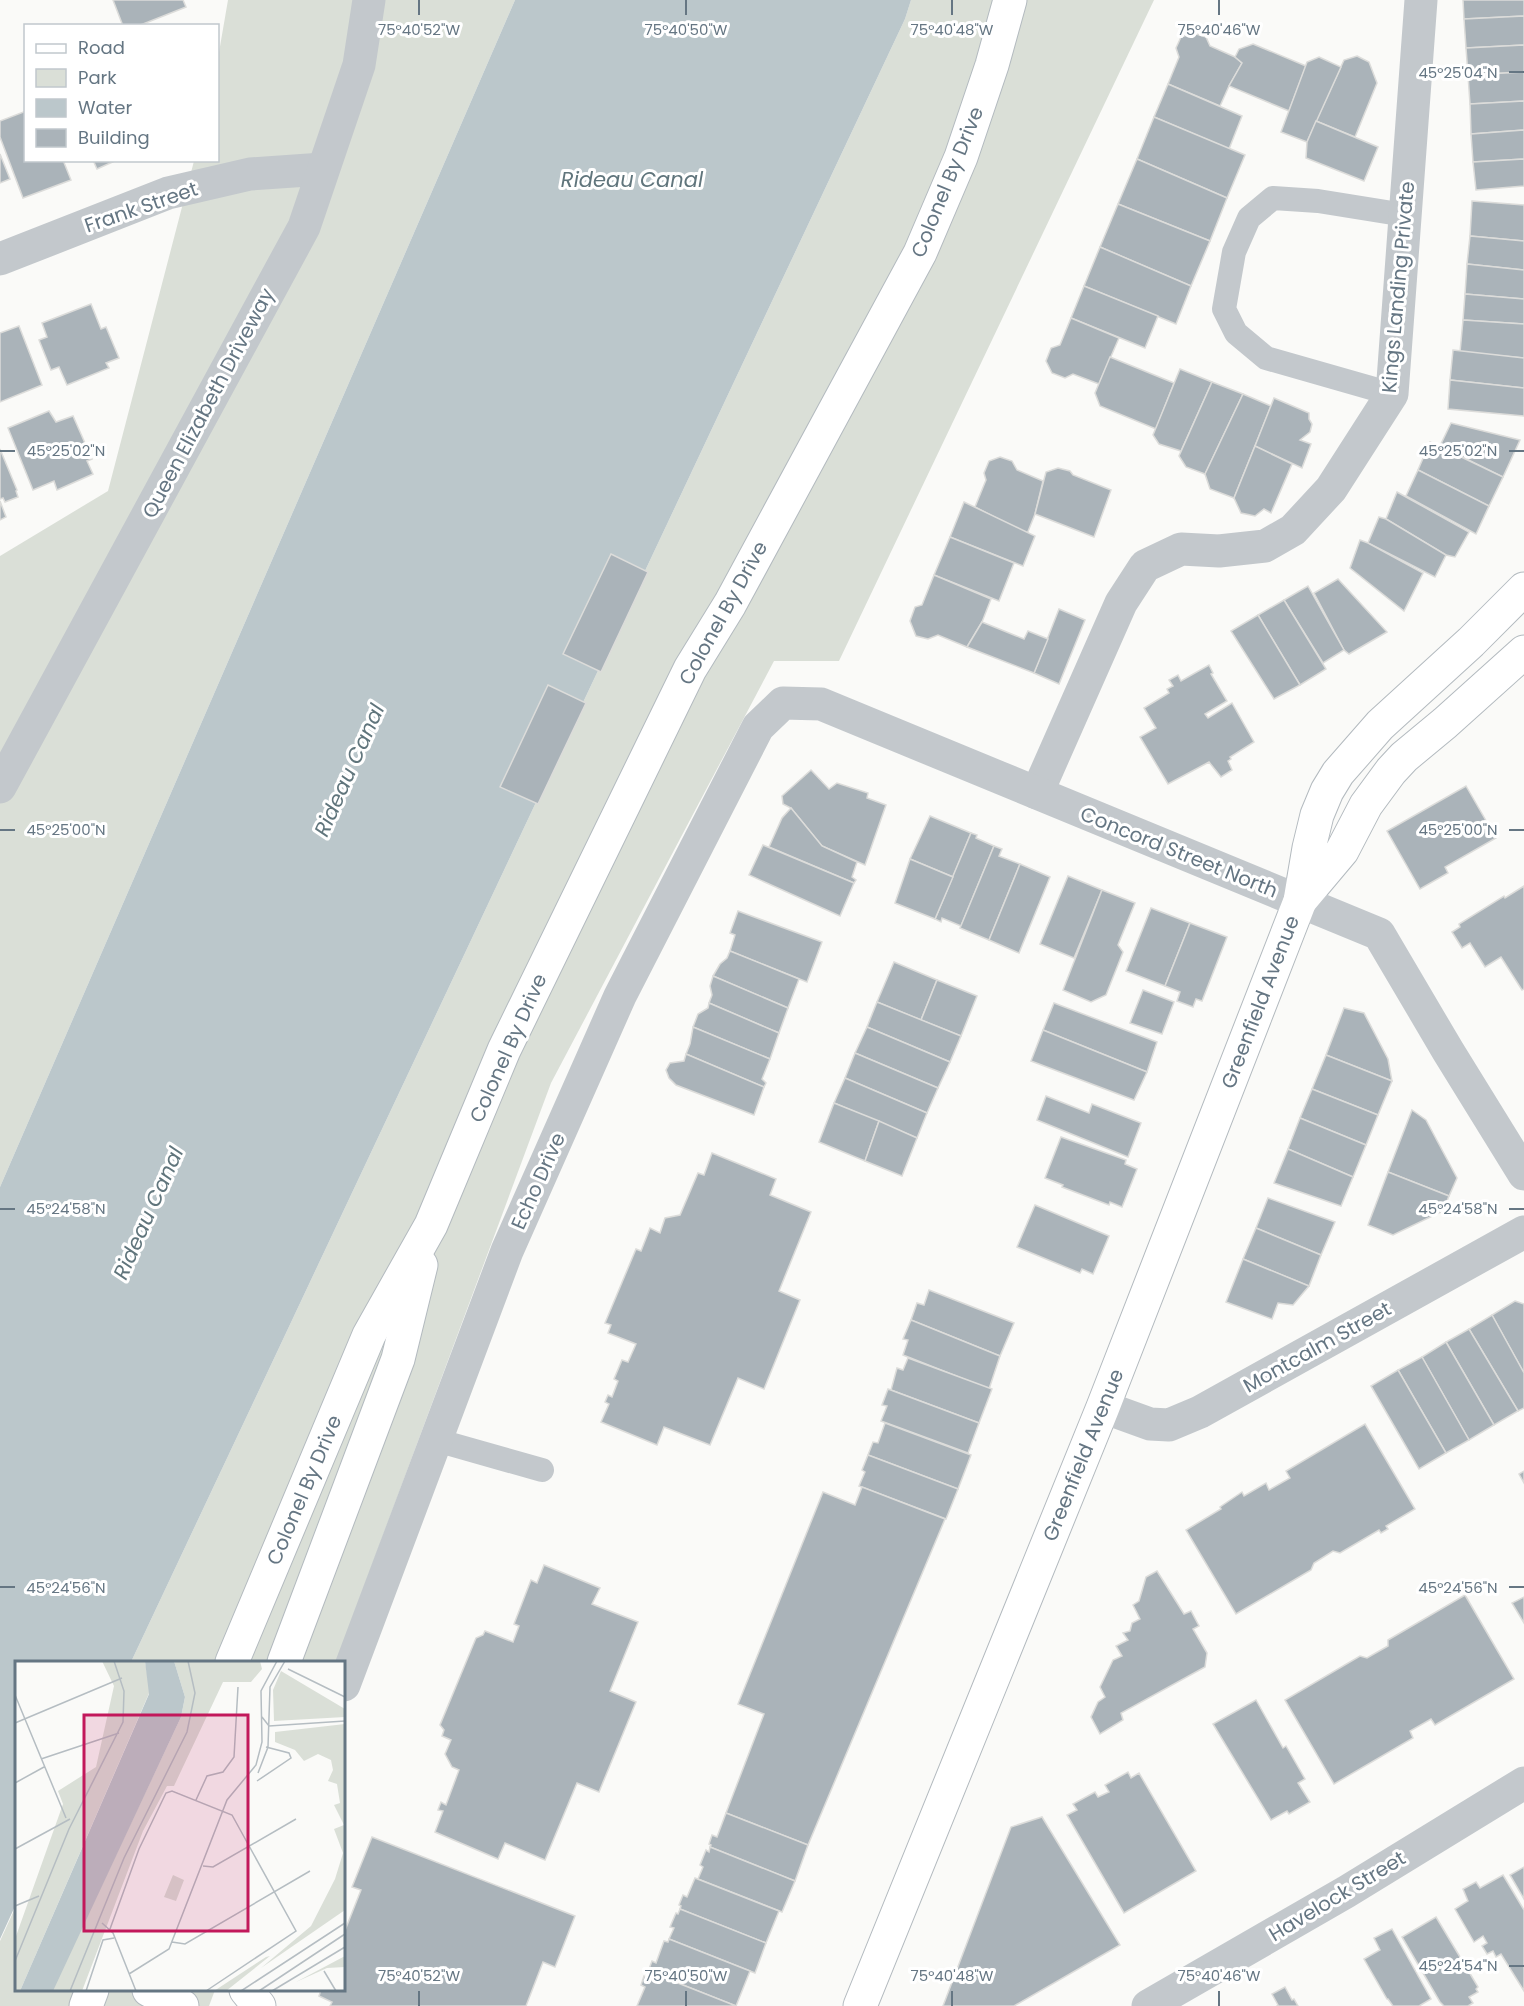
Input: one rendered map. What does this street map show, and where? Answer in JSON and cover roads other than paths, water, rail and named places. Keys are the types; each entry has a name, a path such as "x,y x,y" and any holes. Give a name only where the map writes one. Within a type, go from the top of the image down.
{"main road":[{"name":"Colonel By Drive","path":"232,1661 369,1335 430,1225 504,1050 690,669 730,604 920,253 961,157 992,65 1010,0"},
{"name":"Greenfield Avenue","path":"860,2006 1103,1407 1300,901 1317,815 1327,791 1338,773 1380,725 1471,642 1524,589"},
{"name":"Greenfield Avenue","path":"1300,901 1342,851 1366,805 1391,771 1524,652"},
{"path":"1479,693 1524,666"},
{"name":"Colonel By Drive","path":"284,1661 398,1359 430,1225"},
{"path":"86,2006 91,1991"},
{"path":"134,2006 141,1991"},
{"path":"153,1991 182,2006"},
{"path":"248,1991 259,2006"}],"street":[{"name":"Queen Elizabeth Driveway","path":"0,787 304,227 359,65 369,0"},
{"name":"Kings Landing Private","path":"1037,794 1121,603 1145,566 1181,549 1219,551 1265,546 1293,530 1331,489 1392,394 1421,0"},
{"name":"Frank Street","path":"0,260 168,193 250,174 322,169"},
{"name":"Concord Street North","path":"783,703 821,704 1379,934 1524,1174"},
{"name":"Echo Drive","path":"345,1682 507,1251 620,996 758,727 783,703"},
{"name":"Montcalm Street","path":"1103,1407 1150,1424 1170,1425 1200,1413 1524,1232"},
{"name":"Havelock Street","path":"1148,2006 1346,1892 1524,1783"}],"lane":[{"path":"1392,394 1266,358 1236,333 1224,309 1234,252 1249,218 1273,198 1318,201 1405,215"},
{"path":"436,1440 542,1470"}],"water":[{"name":"Rideau Canal","path":"515,0 911,0 905,19 131,1661 15,1661 15,1906 0,1939 0,1187"}]}
